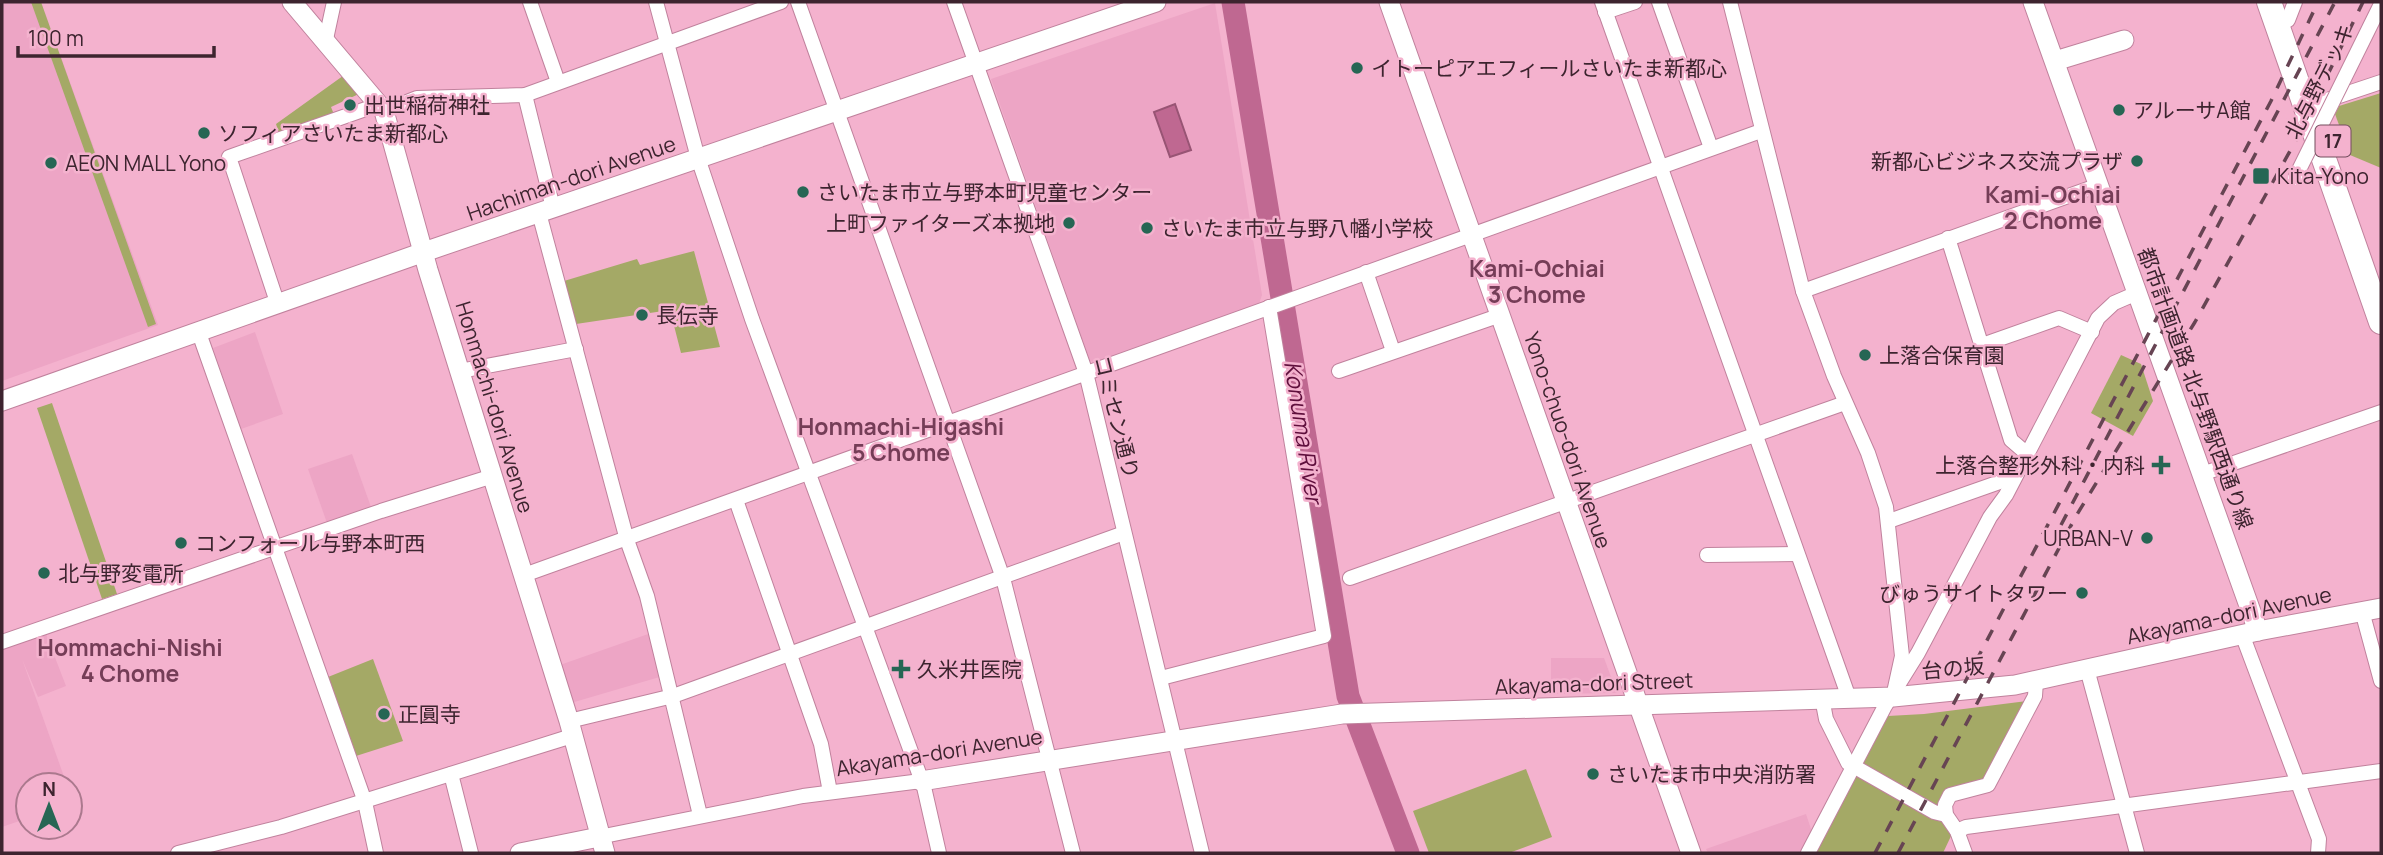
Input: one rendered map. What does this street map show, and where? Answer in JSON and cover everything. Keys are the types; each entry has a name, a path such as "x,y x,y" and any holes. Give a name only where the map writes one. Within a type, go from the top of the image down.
{"highway":[{"name":"17","path":"2269,2 2381,282"},
{"name":"17","path":"2288,8 2312,105 2381,322"}],"street":[{"name":"Honmachi-dori Avenue","path":"292,2 382,108 571,729 602,845"},
{"path":"326,39 334,2"},
{"path":"530,2 558,82"},
{"path":"656,2 698,158 863,627 921,781 939,853"},
{"path":"278,305 229,157 417,98 525,95 781,2"},
{"path":"798,2 1003,578 1073,853"},
{"name":"コミセン通り","path":"954,2 1086,373 1202,853"},
{"name":"Hachiman-dori Avenue","path":"2,401 424,252 1156,2"},
{"name":"Yono-chuo-dori Avenue","path":"1389,2 1691,853"},
{"path":"1635,2 1603,7 1849,698"},
{"path":"1659,2 1711,148"},
{"path":"1730,2 1803,291 1845,402 1868,453 1889,521 1902,656 1893,696"},
{"name":"都市計画道路 北与野駅西通り線","path":"2034,2 2202,474 2250,633"},
{"name":"北与野デッキ","path":"2295,178 2381,4"},
{"path":"2055,61 2124,40"},
{"path":"2312,105 2381,82"},
{"path":"525,95 576,349 627,540 647,596 700,815"},
{"path":"524,575 1761,131"},
{"path":"1803,291 2099,185"},
{"path":"1948,239 2011,440 2026,453"},
{"path":"1366,272 1393,351"},
{"path":"1808,853 1852,767 2092,332 2108,306 2137,292"},
{"path":"1161,678 1324,636 1270,307"},
{"path":"1339,371 1500,315"},
{"path":"1982,345 2059,318 2092,332"},
{"path":"199,333 365,802 376,853"},
{"path":"460,371 576,349"},
{"path":"1350,578 1845,402"},
{"path":"2202,474 2381,411"},
{"path":"2,642 275,547 493,477"},
{"path":"1889,521 2014,477"},
{"path":"736,500 821,744 830,792"},
{"path":"178,853 365,802 451,774 1124,533"},
{"path":"1707,555 1797,554"},
{"path":"2372,609 2381,681"},
{"name":"Akayama-dori Avenue","path":"2087,669 2372,609"},
{"path":"2250,633 2297,783 2319,839 2318,853"},
{"path":"2087,669 2137,853"},
{"name":"台の坂","path":"1822,698 1893,696 2036,681 2087,669"},
{"path":"1965,853 1957,831 1946,815 1945,805 1950,795 1988,785 2035,696 2036,681"},
{"path":"1822,698 1826,719 1852,767 1934,812 1946,815"},
{"name":"Akayama-dori Street","path":"1368,712 1822,698"},
{"name":"Akayama-dori Avenue","path":"520,853 602,845 700,815 830,792 921,781 1047,758 1342,713 1368,712"},
{"path":"1957,831 1966,827 2381,771"},
{"path":"451,774 471,853"},
{"path":"1951,853 1957,831"}],"shaded area":[{"name":"AEON MALL Yono","path":"2,2 41,2 158,325 2,381"},
{"name":"さいたま市立与野八幡小学校","path":"1215,3 1262,295 1259,304 1097,363 1090,361 991,79"},
{"path":"1175,104 1191,150 1170,157 1154,112"},
{"path":"255,332 283,414 241,429 213,348"},
{"path":"352,454 371,507 327,523 308,469"},
{"path":"651,633 663,676 571,703 560,665"},
{"path":"46,634 66,686 38,697 22,659 62,771 14,771 14,823 2,827 2,648"},
{"path":"1551,658 1604,658 1617,693 1551,694"},
{"path":"1806,814 1812,832 1801,853 1708,853 1706,849"}],"green space":[{"path":"31,2 41,2 156,324 148,327"},
{"path":"347,73 363,92 331,107 335,117 280,137 276,124"},
{"path":"2381,93 2381,168 2350,155 2335,114 2339,106"},
{"path":"694,251 720,347 681,353 670,310 576,324 564,281 637,259 640,265"},
{"path":"2121,355 2141,364 2153,401 2133,436 2091,413"},
{"path":"52,403 117,594 102,599 37,408"},
{"path":"373,659 403,741 356,756 328,677"},
{"path":"2027,701 1987,777 1978,785 1945,791 1951,836 1943,853 1815,853 1888,716"},
{"path":"1526,769 1552,837 1509,853 1429,853 1413,811"}],"waterway":[{"name":"Konuma River","path":"1233,2 1348,696 1408,853"}],"railway":[{"path":"1875,853 2271,101 2318,2"},
{"path":"2061,525 2335,2"},
{"path":"1898,853 2076,516 2195,322 2295,142 2363,2"}],"place":[{"name":"イトーピアエフィールさいたま新都心","path":"1357,68"},
{"name":"出世稲荷神社","path":"350,105"},
{"name":"アルーサA館","path":"2119,110"},
{"name":"ソフィアさいたま新都心","path":"204,133"},
{"name":"新都心ビジネス交流プラザ","path":"2137,161"},
{"name":"AEON MALL Yono","path":"51,163"},
{"name":"Kita-Yono","path":"2261,176"},
{"name":"さいたま市立与野本町児童センター","path":"803,192"},
{"name":"上町ファイターズ本拠地","path":"1069,223"},
{"name":"さいたま市立与野八幡小学校","path":"1147,228"},
{"name":"長伝寺","path":"642,315"},
{"name":"上落合保育園","path":"1865,355"},
{"name":"上落合整形外科・内科","path":"2161,465"},
{"name":"URBAN-V","path":"2147,538"},
{"name":"コンフォール与野本町西","path":"181,543"},
{"name":"北与野変電所","path":"44,573"},
{"name":"びゅうサイトタワー","path":"2082,593"},
{"name":"久米井医院","path":"901,669"},
{"name":"正圓寺","path":"384,714"},
{"name":"さいたま市中央消防署","path":"1593,774"}],"district":[{"name":"Kami-Ochiai 2 Chome","path":"2053,207"},
{"name":"Kami-Ochiai 3 Chome","path":"1537,281"},
{"name":"Honmachi-Higashi 5 Chome","path":"901,439"},
{"name":"Hommachi-Nishi 4 Chome","path":"130,660"}]}
